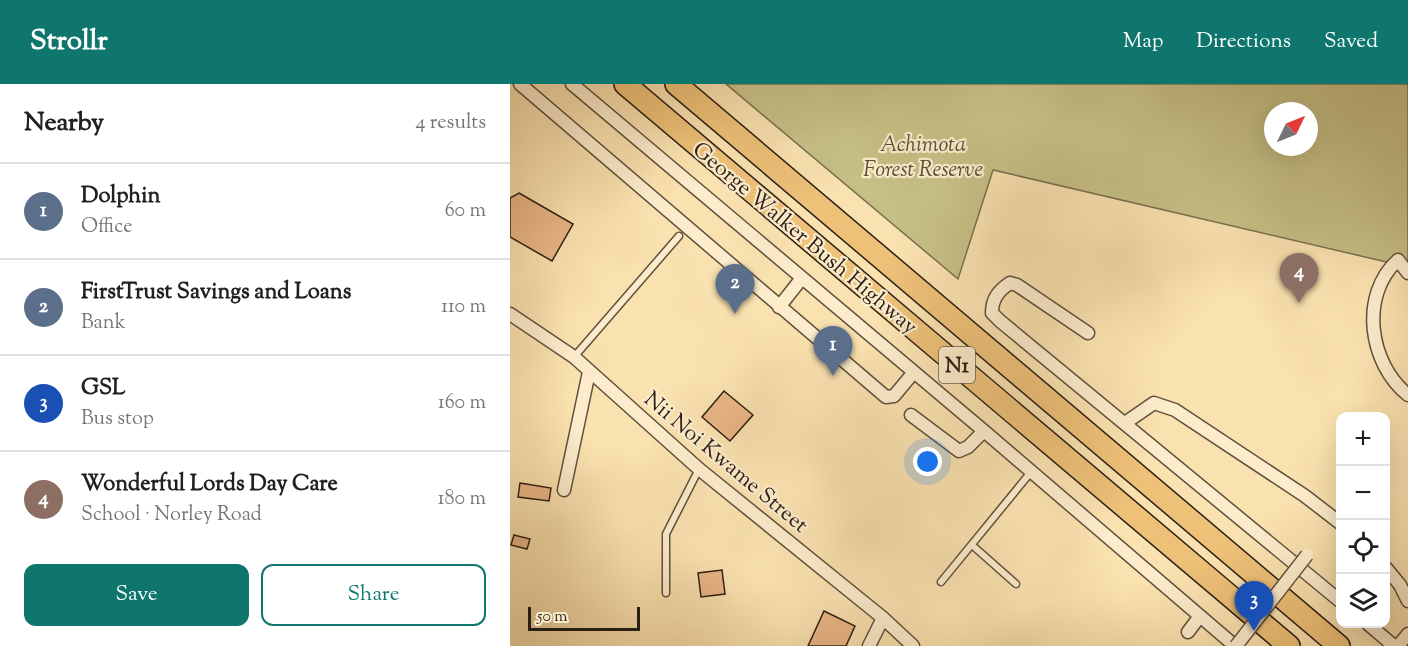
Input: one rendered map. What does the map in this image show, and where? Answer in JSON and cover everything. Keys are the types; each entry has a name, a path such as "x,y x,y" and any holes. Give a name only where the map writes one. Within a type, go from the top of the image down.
{"highway":[{"name":"George Walker Bush Highway","path":"625,84 1289,646"},
{"name":"George Walker Bush Highway","path":"676,84 1339,646"}],"street":[{"path":"520,84 886,397 894,396 914,372"},
{"path":"573,84 1236,646 1307,555"},
{"path":"1408,273 1398,260 1389,268 1381,281 1374,304 1373,326 1378,352 1389,375 1408,396"},
{"path":"779,307 802,278"},
{"path":"1088,333 1017,285 1010,283 1001,289 992,306 992,314 1000,321 1267,534 1336,596"},
{"name":"Nii Noi Kwame Street","path":"510,314 574,357 699,469 883,618 913,646"},
{"path":"564,490 590,372"},
{"path":"1125,423 1154,403 1175,410 1305,496 1337,520"},
{"path":"911,415 959,451 968,447 984,431"},
{"path":"1390,573 1400,585 1408,601"},
{"path":"1188,632 1200,616"},
{"path":"869,646 883,618"},
{"path":"1373,628 1396,646 1408,634"}],"lane":[{"path":"574,357 679,236"},
{"path":"666,593 666,534 699,469"},
{"path":"941,582 1031,472"},
{"path":"972,545 1016,584"}],"green space":[{"name":"Achimota Forest Reserve","path":"726,84 1408,84 1408,267 993,170 958,279"}],"building":[{"path":"519,193 573,224 552,261 510,237 510,198"},
{"path":"724,391 753,415 730,441 702,417"},
{"path":"520,483 551,488 549,501 518,497"},
{"path":"514,535 530,539 527,549 511,545"},
{"path":"722,570 725,594 701,597 698,573"},
{"path":"824,611 855,626 846,646 808,646"}],"place":[{"name":"Wonderful Lords Day Care","path":"1299,303"},
{"name":"FirstTrust Savings and Loans","path":"735,314"},
{"name":"Dolphin","path":"833,376"},
{"name":"GSL","path":"1254,631"}]}
